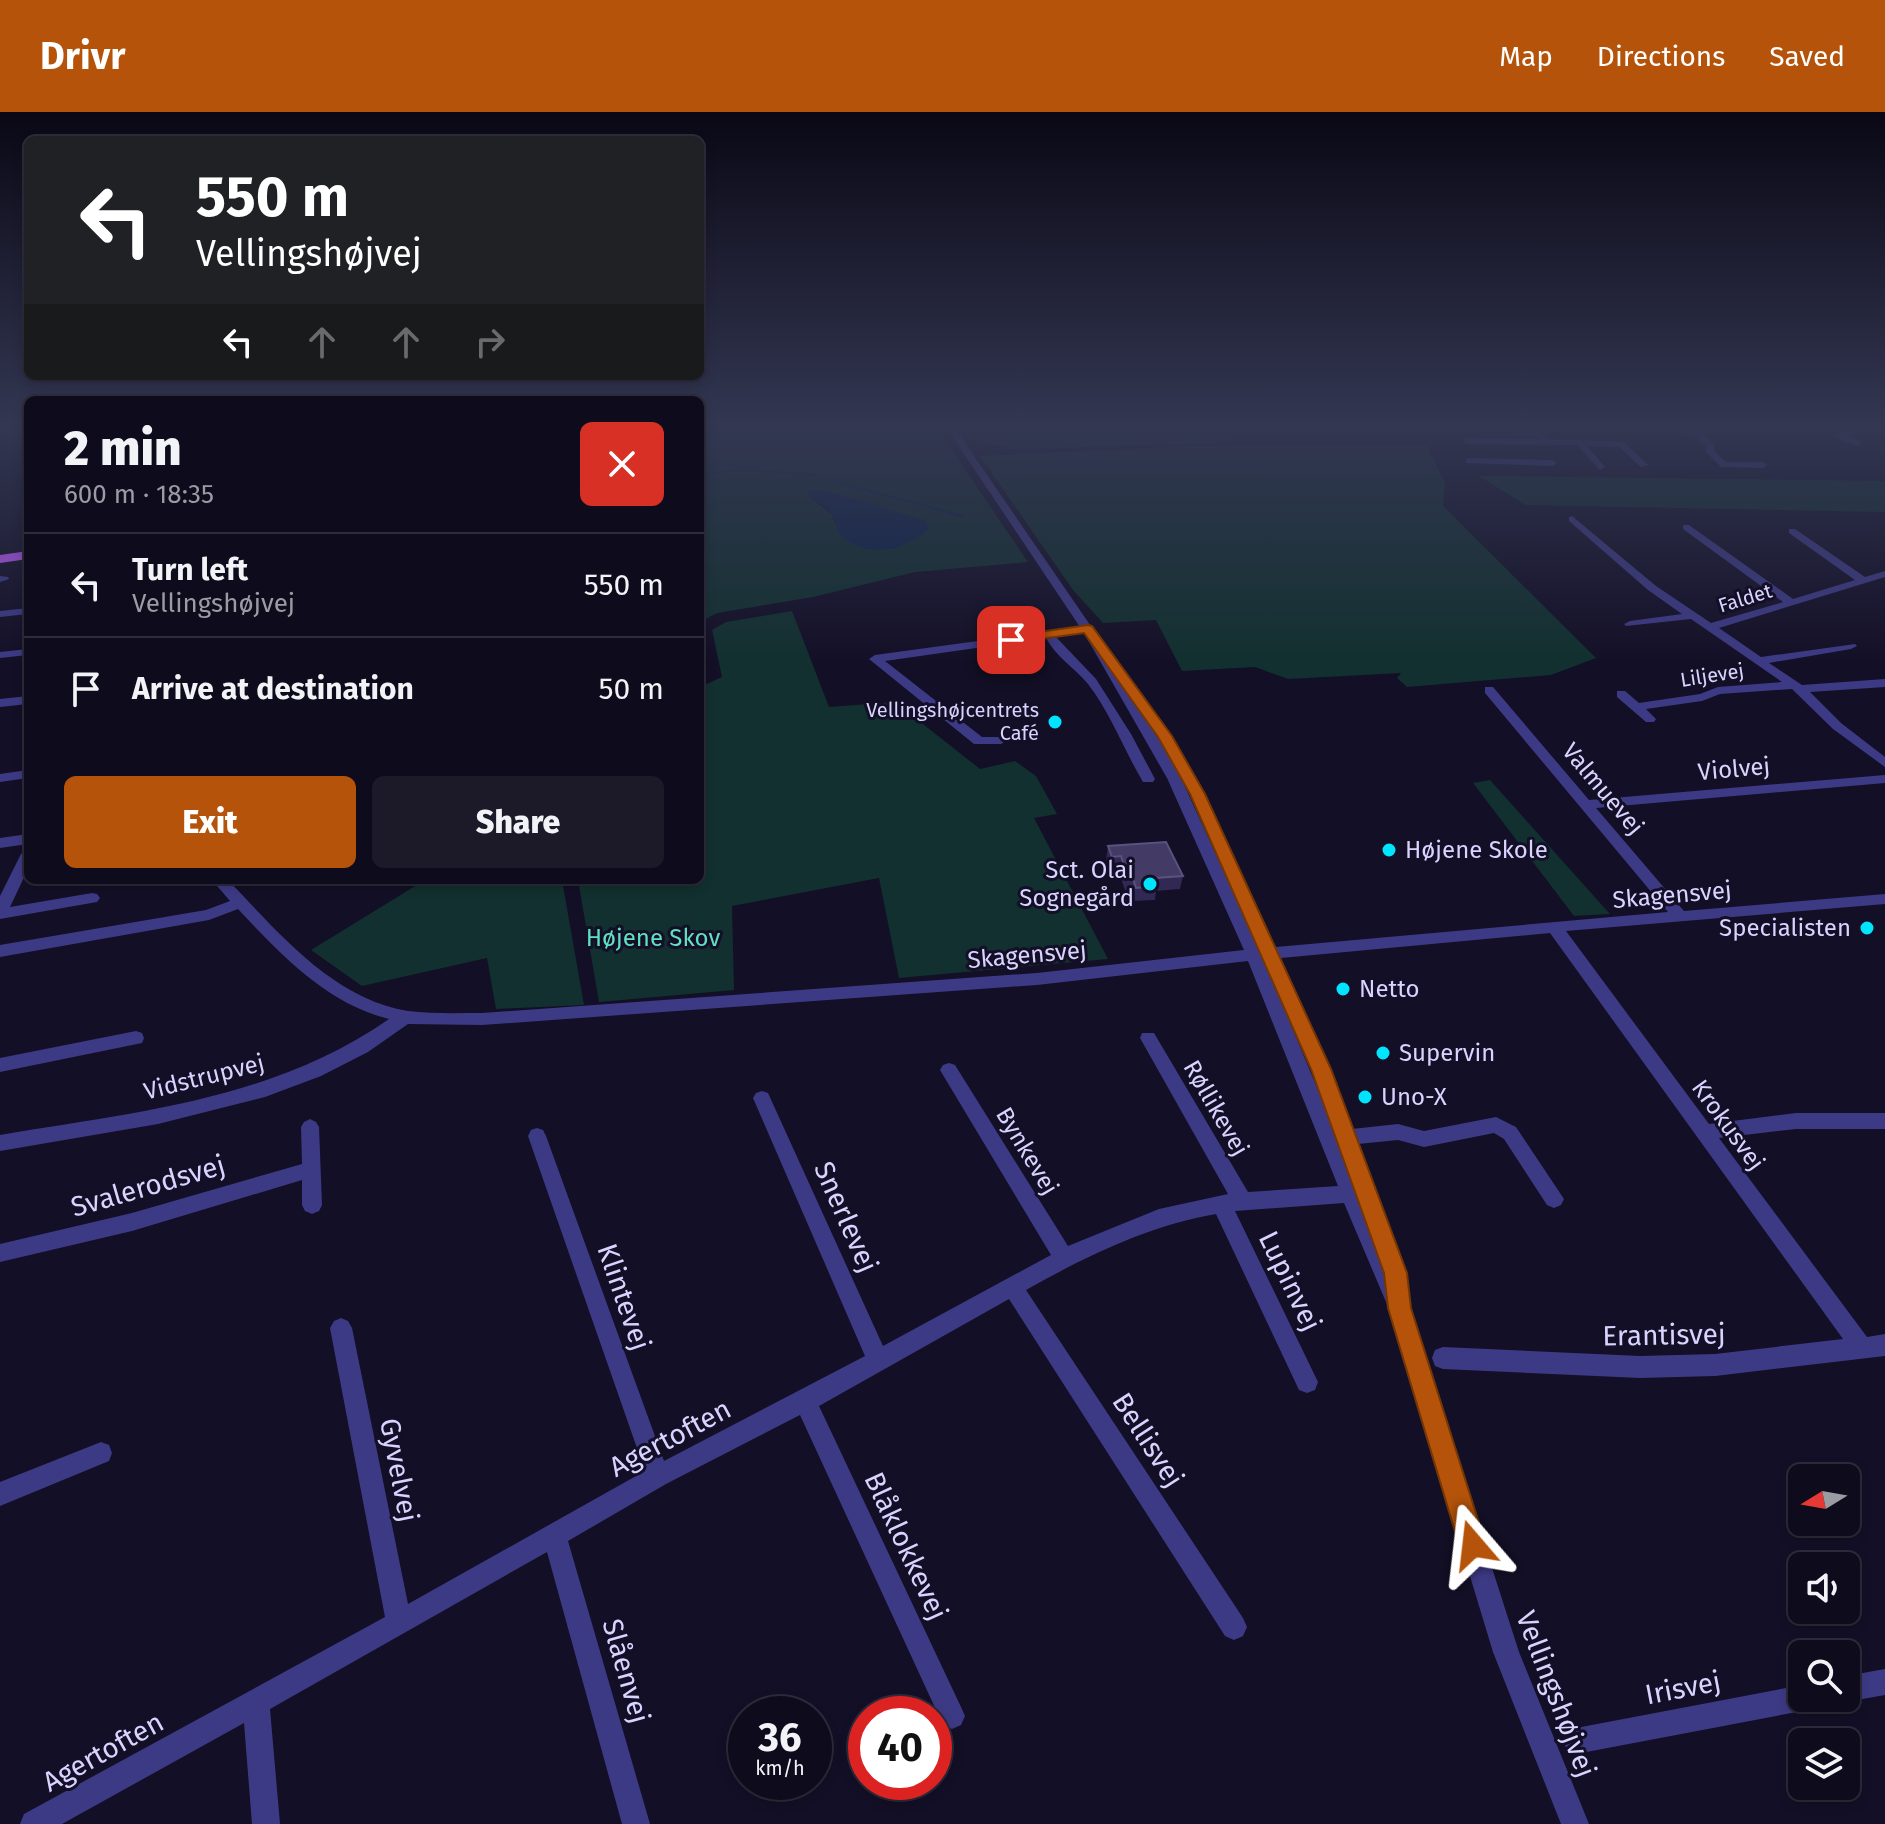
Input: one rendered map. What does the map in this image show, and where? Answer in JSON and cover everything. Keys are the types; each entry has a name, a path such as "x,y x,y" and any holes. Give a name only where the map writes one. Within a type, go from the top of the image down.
{"main road":[{"path":"0,559 24,556"}],"street":[{"name":"Vellingshøjvej","path":"1003,504 1102,651 1174,778 1321,1069 1337,1138 1399,1308 1506,1652 1575,1824"},
{"name":"Liljevej","path":"1572,519 1652,588 1797,687 1837,726 1885,763"},
{"name":"Faldet","path":"1686,527 1792,603"},
{"path":"1792,531 1864,581"},
{"name":"Faldet","path":"1708,628 1885,574"},
{"path":"0,614 24,611"},
{"path":"1630,624 1691,616"},
{"path":"1001,740 979,741 875,659 1088,629"},
{"path":"1049,634 1092,682 1125,734 1148,779"},
{"name":"Liljevej","path":"1758,661 1851,646"},
{"path":"0,655 24,652"},
{"name":"Liljevej","path":"1636,707 1702,697 1718,691 1885,683"},
{"name":"Valmuevej","path":"1489,690 1682,918"},
{"path":"1621,694 1650,719"},
{"path":"0,703 24,700"},
{"path":"0,778 24,778"},
{"name":"Violvej","path":"1588,804 1885,779"},
{"path":"0,843 24,840"},
{"path":"0,912 24,862"},
{"name":"Skagensvej","path":"223,884 299,959 353,999 405,1017 482,1019 1037,979 1353,944 1885,899"},
{"path":"0,912 92,898"},
{"path":"0,951 209,915 241,902"},
{"name":"Krokusvej","path":"1556,929 1862,1348"},
{"name":"Vidstrupvej","path":"0,1143 237,1098 356,1052 405,1017"},
{"path":"0,1065 136,1038"},
{"name":"Røllikevej","path":"1148,1038 1232,1203"},
{"name":"Bynkevej","path":"949,1070 1064,1258"},
{"name":"Snerlevej","path":"762,1098 878,1360"},
{"path":"1704,1132 1820,1119 1885,1121"},
{"path":"1337,1138 1398,1132 1424,1139 1496,1125 1510,1133 1554,1199"},
{"path":"310,1127 312,1205"},
{"name":"Klintevej","path":"537,1136 658,1476"},
{"name":"Svalerodsvej","path":"0,1253 132,1222 311,1169"},
{"name":"Agertoften","path":"34,1824 658,1476 805,1401 1012,1286 1108,1237 1173,1214 1232,1203 1359,1193"},
{"name":"Lupinvej","path":"1232,1203 1307,1382"},
{"name":"Bellisvej","path":"1012,1286 1234,1627"},
{"name":"Gyvelvej","path":"341,1328 399,1623"},
{"name":"Erantisvej","path":"1443,1358 1640,1367 1715,1365 1885,1345"},
{"name":"Blåklokkevej","path":"805,1401 943,1696"},
{"path":"0,1494 101,1453"},
{"name":"Slåenvej","path":"554,1535 636,1824"},
{"path":"1860,1686 1885,1682"},
{"name":"Irisvej","path":"1576,1741 1788,1701"},
{"path":"256,1702 266,1824"}],"green space":[{"path":"704,504 819,504 832,514 841,532 856,543 875,548 896,548 836,504 988,504 1028,562 915,572 813,597 717,613 704,620"},
{"path":"1013,504 1443,504 1596,658 1551,675 1407,687 1397,678 1401,673 1288,679 1255,667 1182,671 1156,620 1103,623 1073,590"},
{"path":"1885,504 1885,512 1526,505"},
{"name":"Højene Skov","path":"792,611 829,707 895,702 980,769 1015,761 1036,776 1057,814 1034,818 1108,959 899,978 879,878 732,906 734,990 599,1002 579,884 704,884 704,685 722,677 712,630 726,622"},
{"path":"1490,780 1610,914 1574,916 1473,783"},
{"name":"Højene Skov","path":"418,884 563,884 584,1005 496,1009 487,958 362,986 311,950"}],"water":[{"path":"820,504 870,504 924,520 929,528 910,542 875,550 853,544 843,537 830,511"}],"building":[{"path":"1166,842 1183,876 1155,878 1157,886 1136,888 1133,879 1129,880 1121,856 1112,857 1108,846"}],"waterway":[{"path":"918,504 962,516"}],"place":[{"name":"Vellingshøjcentrets Café","path":"1055,722"},
{"name":"Højene Skole","path":"1389,850"},
{"name":"Sct. Olai Sognegård","path":"1150,884"},
{"name":"Specialisten","path":"1867,928"},
{"name":"Netto","path":"1343,989"},
{"name":"Supervin","path":"1383,1053"},
{"name":"Uno-X","path":"1365,1097"}],"route":[{"path":"1011,640 1088,629 1102,651 1114,661 1165,736 1197,794 1261,930 1321,1069 1396,1273 1399,1308 1473,1545"}]}
